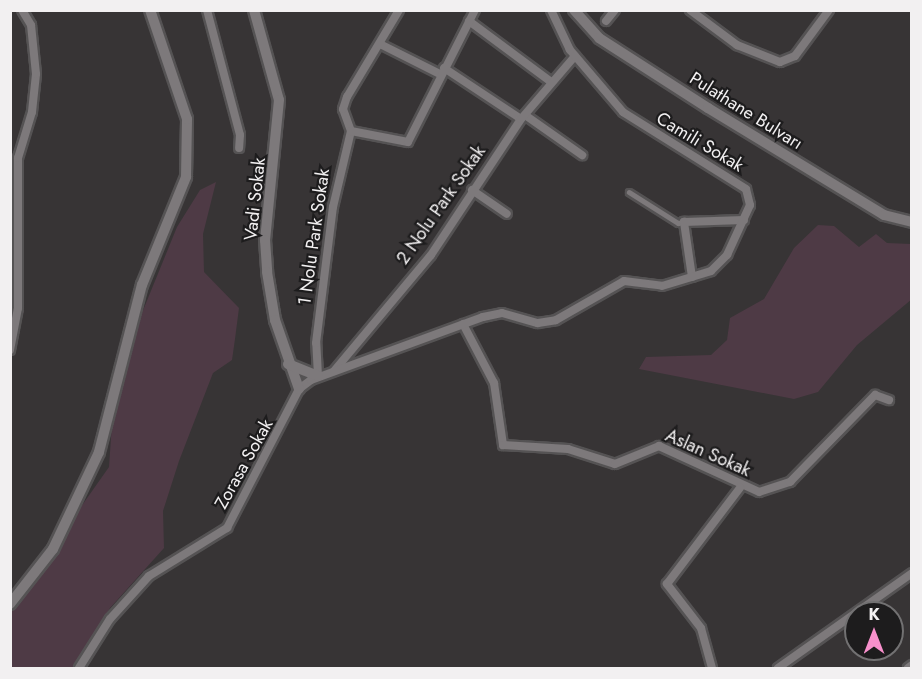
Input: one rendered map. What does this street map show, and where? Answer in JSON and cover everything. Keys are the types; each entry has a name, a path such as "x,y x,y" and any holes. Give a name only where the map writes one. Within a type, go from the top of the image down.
{"street":[{"path":"10,350 18,308 18,158 36,74 31,25 22,10"},
{"path":"10,604 52,549 106,434 142,285 190,155 177,82 150,10"},
{"path":"207,10 240,135 239,148"},
{"name":"Vadi Sokak","path":"254,10 279,100 265,240 275,320 288,364 299,389"},
{"path":"399,10 382,45 345,103 351,131 408,142 442,71 475,10"},
{"name":"Camili Sokak","path":"299,389 318,376 463,324 502,313 538,323 556,320 624,281 662,286 718,266 744,220 751,197 746,189 622,112 575,56 551,10"},
{"name":"Pulathane Bulvarı","path":"574,10 599,38 708,108 884,215 912,222"},
{"path":"606,21 615,10"},
{"path":"690,10 738,45 780,62 795,56 829,10"},
{"path":"469,21 552,82"},
{"path":"382,45 442,71 523,117 582,155"},
{"name":"2 Nolu Park Sokak","path":"334,371 431,255 472,190 523,117 575,56"},
{"name":"1 Nolu Park Sokak","path":"318,376 316,343 333,207 351,131"},
{"path":"472,190 507,214"},
{"path":"692,277 684,222 744,220"},
{"name":"Aslan Sokak","path":"463,324 494,383 503,445 568,449 615,464 653,445 740,488 769,491 790,482 874,395 889,400"},
{"path":"288,364 318,376"},
{"name":"Zorasa Sokak","path":"80,669 110,620 149,576 227,528 299,389"},
{"path":"712,669 701,628 667,584 740,488"},
{"path":"778,669 912,573"}],"lane":[{"path":"629,192 684,222"}],"shaded area":[{"path":"216,182 203,234 204,272 239,308 235,339 232,360 213,373 179,461 163,511 164,548 110,608 75,668 11,668 11,606 109,467 115,379 177,227 200,190"},
{"path":"818,225 834,226 859,247 876,234 887,243 911,244 912,299 857,345 818,392 794,399 639,369 646,357 711,355 727,340 730,318 764,299 794,248"}]}
